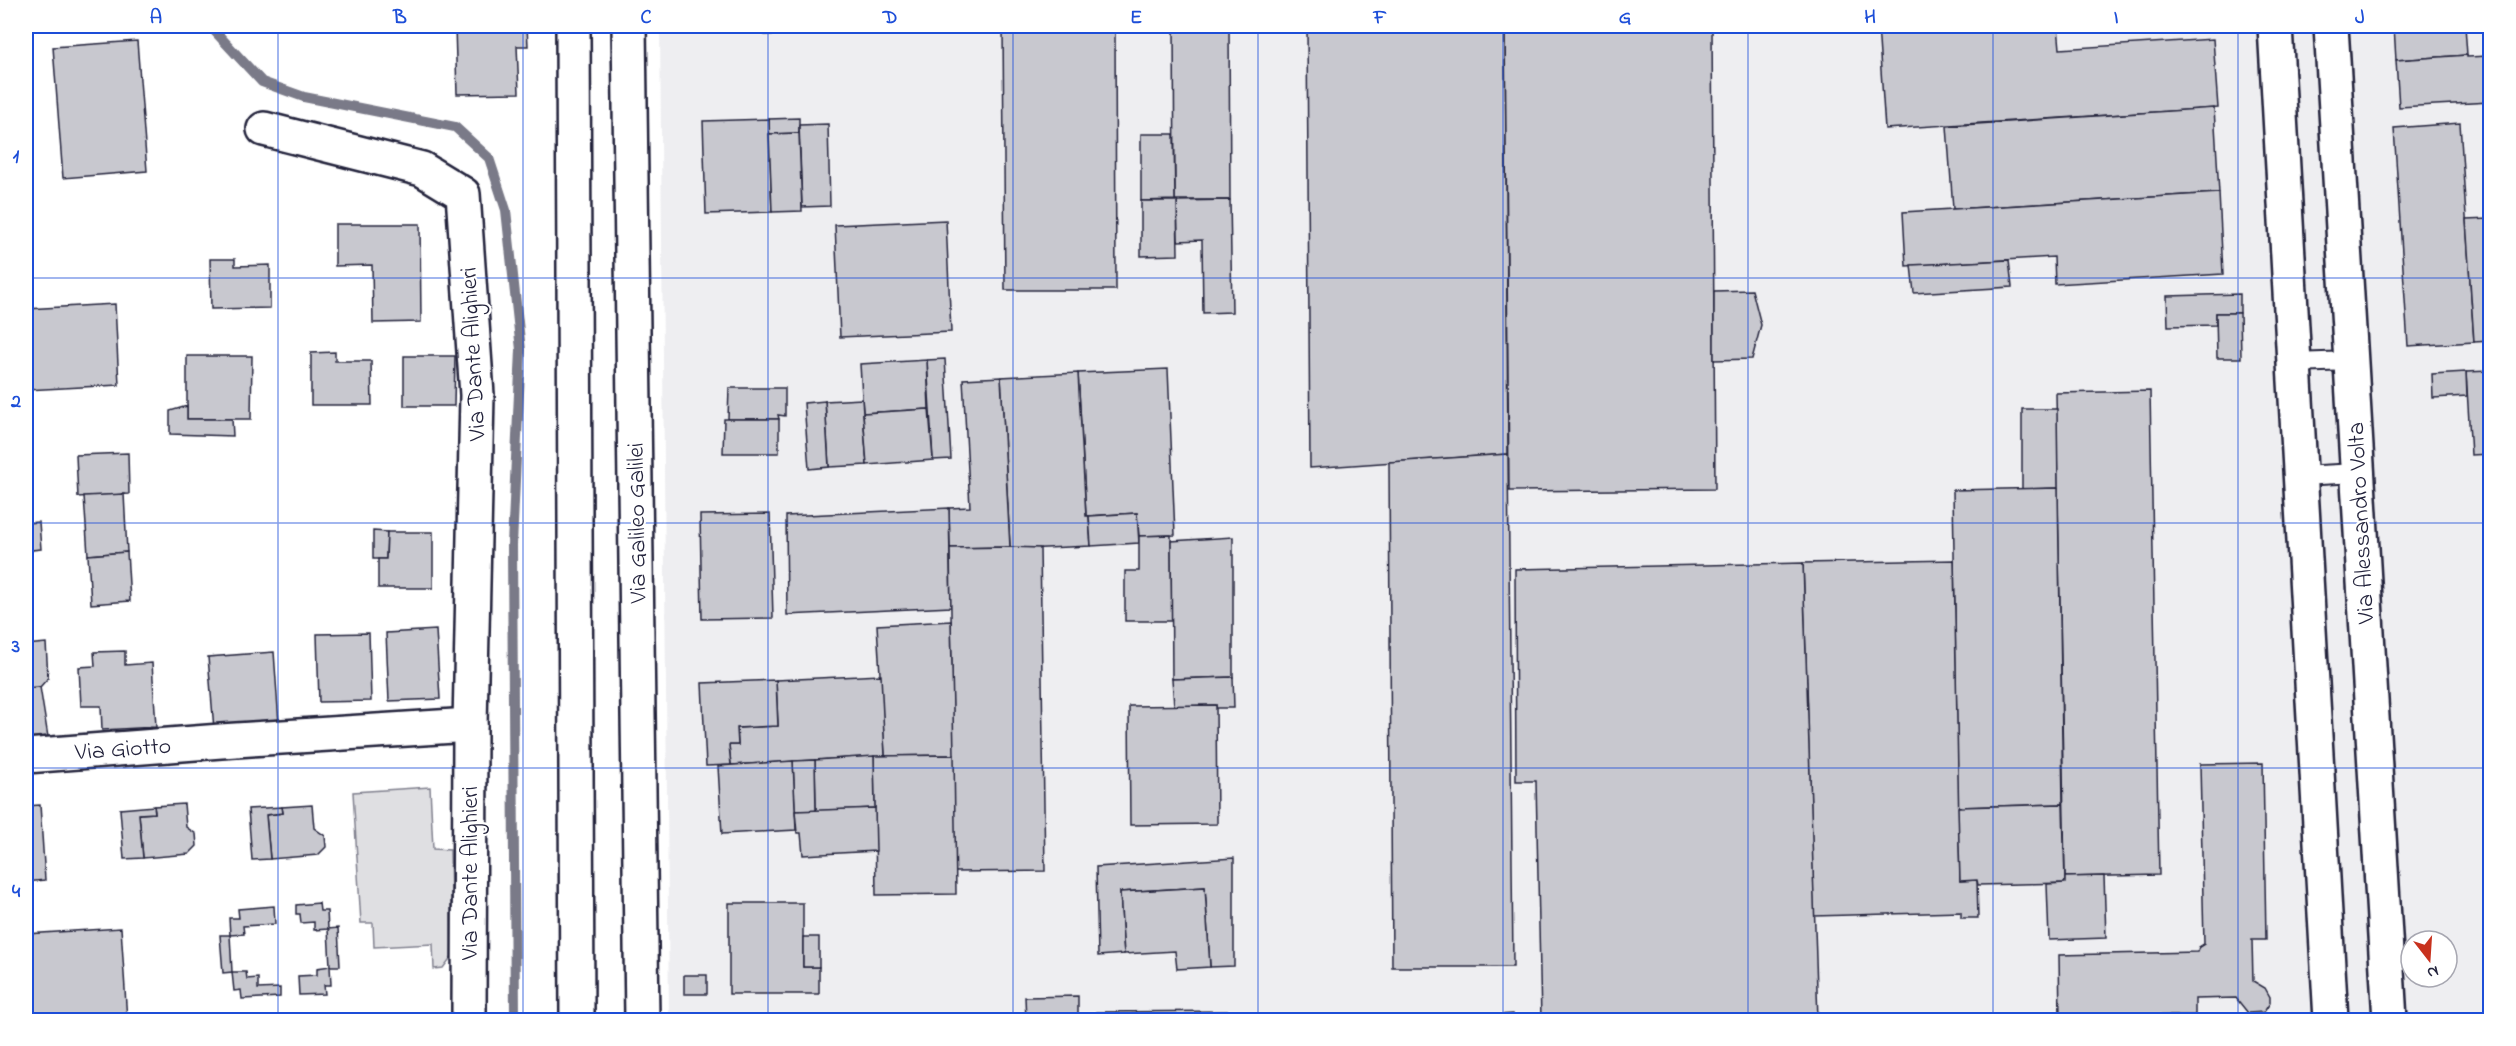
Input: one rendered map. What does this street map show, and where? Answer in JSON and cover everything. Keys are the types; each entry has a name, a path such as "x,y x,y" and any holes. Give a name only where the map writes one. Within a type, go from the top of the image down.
{"street":[{"path":"573,26 577,1020"},
{"name":"Via Galileo Galilei","path":"630,26 642,1020"},
{"path":"2275,26 2331,1020"},
{"name":"Via Alessandro Volta","path":"2331,26 2390,1020"},
{"name":"Via Dante Alighieri","path":"264,129 422,169 463,194 477,395 470,725 469,1020"},
{"name":"Via Giotto","path":"26,756 470,725"}],"lane":[{"path":"2294,363 2350,361"},
{"path":"2301,476 2357,473"}],"shaded area":[{"path":"660,26 2490,26 2490,1020 669,1020"},
{"path":"430,787 433,849 450,850 452,956 443,968 434,969 433,944 374,947 373,923 361,923 353,792"}],"building":[{"path":"455,26 527,26 528,46 517,46 519,93 457,94"},
{"path":"699,26 758,26 699,29"},
{"path":"765,26 939,26 765,35"},
{"path":"1003,26 1115,26 1116,290 1005,290"},
{"path":"1174,26 1229,26 1230,200 1175,200"},
{"path":"1307,26 1505,26 1508,454 1310,468"},
{"path":"1505,26 1712,26 1715,489 1509,491"},
{"path":"1878,26 2058,26 2060,49 2213,39 2218,108 1885,129"},
{"path":"2394,26 2465,26 2467,55 2396,60"},
{"path":"137,41 147,171 63,178 53,47"},
{"path":"2467,55 2467,57 2490,56 2490,102 2399,107 2396,60"},
{"path":"2214,108 2219,193 1953,209 1947,126"},
{"path":"799,118 799,133 769,134 769,119"},
{"path":"769,119 772,212 706,214 703,121"},
{"path":"2460,123 2474,342 2408,346 2394,128"},
{"path":"828,124 830,206 802,207 799,125"},
{"path":"799,133 802,211 772,212 769,134"},
{"path":"1141,134 1174,134 1175,200 1141,201"},
{"path":"2219,193 2223,274 2055,284 2054,257 1906,266 1903,212"},
{"path":"1230,200 1232,312 1203,313 1202,240 1178,241 1177,201"},
{"path":"1141,201 1177,201 1178,255 1141,256"},
{"path":"2490,219 2490,341 2474,342 2466,220"},
{"path":"946,220 951,332 840,337 835,225"},
{"path":"335,224 420,224 421,322 373,323 372,265 335,266"},
{"path":"210,259 235,259 235,266 270,265 270,308 211,309"},
{"path":"2009,260 2012,287 1914,293 1911,265"},
{"path":"1752,290 1761,325 1752,359 1714,360 1714,291"},
{"path":"2240,294 2240,313 2216,313 2216,325 2168,326 2167,296"},
{"path":"115,304 119,385 26,390 26,309"},
{"path":"2216,313 2240,313 2241,358 2217,358"},
{"path":"335,352 335,361 371,361 372,405 311,405 311,353"},
{"path":"187,356 252,356 251,419 187,419"},
{"path":"404,356 455,356 454,406 404,406"},
{"path":"945,359 951,459 933,460 927,360"},
{"path":"927,360 929,409 863,413 860,364"},
{"path":"1168,369 1175,535 1139,536 1137,513 1086,516 1078,373"},
{"path":"2490,371 2490,454 2471,455 2466,372"},
{"path":"2466,372 2467,396 2433,398 2432,374"},
{"path":"1078,373 1086,516 1089,516 1091,546 1023,549 1010,547 1001,377"},
{"path":"1001,377 1010,547 950,548 949,508 970,507 963,379"},
{"path":"729,388 785,388 785,416 778,415 779,419 728,419"},
{"path":"2150,391 2159,875 2065,877 2056,393"},
{"path":"862,399 867,465 829,467 825,401"},
{"path":"825,401 829,467 809,469 804,403"},
{"path":"187,406 187,419 232,419 233,436 170,434 170,411"},
{"path":"929,409 933,460 867,465 863,413"},
{"path":"2022,409 2057,409 2058,488 2022,489"},
{"path":"724,419 779,419 779,453 723,453"},
{"path":"128,453 129,494 78,497 76,455"},
{"path":"1508,454 1513,967 1392,967 1389,462"},
{"path":"2058,488 2063,804 1958,807 1953,490"},
{"path":"124,494 127,552 88,555 84,496"},
{"path":"949,508 951,607 787,615 786,516"},
{"path":"1137,513 1139,543 1091,546 1089,516"},
{"path":"770,514 773,618 702,619 700,515"},
{"path":"39,522 41,549 32,550 26,569 26,523"},
{"path":"373,531 387,532 386,559 373,559"},
{"path":"387,532 433,532 433,588 378,588 378,559 386,559"},
{"path":"1171,535 1172,621 1125,621 1125,571 1139,571 1139,536"},
{"path":"1233,537 1233,677 1172,679 1171,541"},
{"path":"950,548 1040,548 1045,871 955,872"},
{"path":"127,552 130,601 91,604 88,555"},
{"path":"1954,560 1960,881 1977,880 1978,918 1961,918 1961,912 1814,916 1803,563"},
{"path":"1803,563 1818,1020 1541,1020 1536,781 1516,781 1515,569"},
{"path":"26,569 29,622 26,623"},
{"path":"951,621 954,755 885,756 877,625"},
{"path":"436,630 440,699 389,701 386,633"},
{"path":"369,633 371,701 319,702 317,634"},
{"path":"46,643 48,678 40,687 26,688 26,645"},
{"path":"125,651 125,665 152,663 156,727 102,730 101,706 81,706 79,667 95,666 94,652"},
{"path":"274,652 279,724 214,729 208,657"},
{"path":"881,675 885,756 731,765 729,745 738,745 737,728 778,726 776,680"},
{"path":"1233,677 1234,708 1216,708 1216,705 1174,706 1172,679"},
{"path":"776,680 778,726 737,728 738,745 729,745 731,765 706,766 702,683"},
{"path":"40,687 48,737 26,738 26,688"},
{"path":"1216,705 1217,824 1130,825 1129,706"},
{"path":"954,755 956,894 876,895 874,756"},
{"path":"874,756 875,808 816,811 815,760"},
{"path":"815,760 816,811 795,811 793,761"},
{"path":"793,761 796,830 722,834 718,766"},
{"path":"2263,763 2266,940 2252,940 2253,981 2265,988 2270,997 2270,1003 2264,1012 2248,1013 2236,998 2195,999 2195,1015 2060,1017 2059,955 2197,952 2204,944 2200,764"},
{"path":"184,804 186,827 196,834 197,846 189,854 143,858 139,814 155,813 154,806"},
{"path":"2063,804 2065,883 1978,885 1977,880 1960,881 1958,807"},
{"path":"40,805 45,880 26,882 26,806"},
{"path":"312,805 314,828 325,836 326,847 318,855 270,859 266,815 283,813 282,807"},
{"path":"154,806 155,813 139,814 143,858 124,859 120,809"},
{"path":"282,807 283,813 266,815 270,859 252,860 248,809"},
{"path":"875,808 876,851 803,855 801,833 797,833 795,811"},
{"path":"1234,858 1234,966 1210,967 1205,887 1120,892 1124,954 1098,956 1096,867"},
{"path":"2104,876 2106,938 2049,940 2047,884 2065,883 2065,877"},
{"path":"1205,887 1210,967 1177,969 1175,951 1124,954 1120,892"},
{"path":"319,903 320,911 327,911 328,929 314,930 314,922 301,923 300,914 296,914 296,905"},
{"path":"729,903 803,903 803,967 819,967 819,994 729,994"},
{"path":"274,906 275,924 243,926 244,934 230,935 229,918 239,918 238,909"},
{"path":"121,928 127,1020 26,1020 26,934"},
{"path":"338,928 340,966 330,966 328,929"},
{"path":"220,935 230,935 232,972 223,973"},
{"path":"803,937 819,937 819,967 803,967"},
{"path":"330,966 331,985 324,985 325,994 299,995 298,976 317,975 317,968"},
{"path":"232,972 246,972 247,979 258,978 258,989 280,988 280,997 242,999 241,990 234,991"},
{"path":"684,975 707,975 707,994 684,994"},
{"path":"1078,996 1078,1020 1026,1020 1025,997"},
{"path":"1235,1011 1235,1020 1096,1020 1096,1012"},
{"path":"1513,1014 1513,1020 1480,1020 1480,1016"}],"waterway":[{"path":"210,26 262,82 304,97 455,127 489,158 506,210 521,350 512,545 515,1020"}]}
